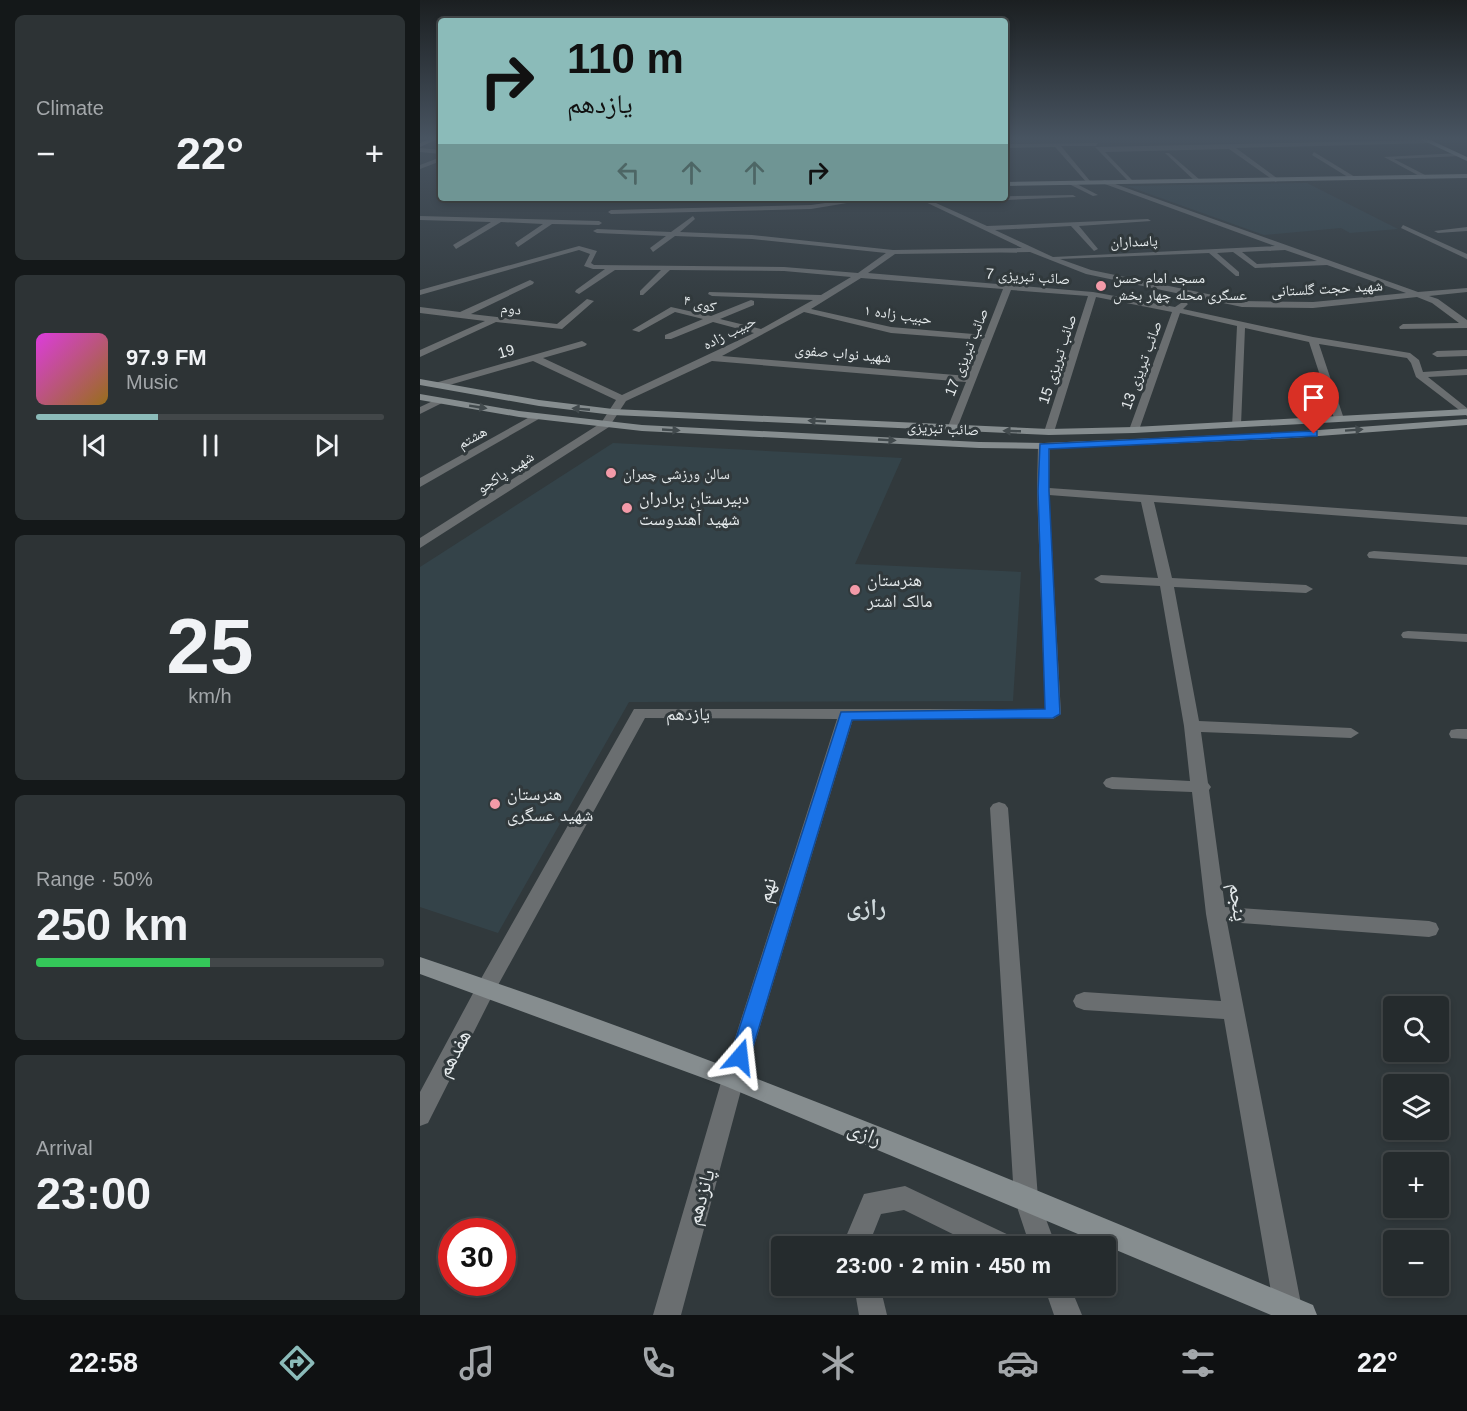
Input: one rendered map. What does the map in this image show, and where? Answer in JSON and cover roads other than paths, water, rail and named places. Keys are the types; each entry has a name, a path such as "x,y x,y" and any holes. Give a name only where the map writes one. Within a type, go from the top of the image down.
{"street":[{"path":"1154,199 1334,262 1434,301 1467,325"},
{"path":"590,236 611,212 625,201"},
{"path":"611,212 811,207 853,201"},
{"name":"شهید حجت گلستانی","path":"926,201 1050,258 1089,272 1193,296 1242,304 1313,305 1467,290"},
{"path":"420,218 550,222 590,236"},
{"path":"653,250 693,218"},
{"path":"456,247 498,221"},
{"path":"985,228 1148,221"},
{"path":"518,245 550,222"},
{"path":"1073,224 1094,249"},
{"path":"617,238 632,225"},
{"path":"1402,226 1467,257"},
{"path":"1438,231 1467,229"},
{"path":"420,293 590,236 624,232 752,237 893,252 1033,250"},
{"name":"صائب تبریزی 7","path":"590,236 594,253 587,264 593,267 784,269 860,277 1093,294 1313,340 1410,356 1416,362 1419,375 1467,414"},
{"path":"1216,239 1255,266 1334,262"},
{"path":"1171,243 1179,253"},
{"name":"پاسداران","path":"1050,258 1125,251 1179,253 1291,247"},
{"path":"1211,251 1236,274"},
{"name":"حبیب زاده","path":"622,399 712,358 805,310 860,277 893,252"},
{"path":"579,292 614,267"},
{"path":"643,292 668,268"},
{"path":"723,268 710,291 822,298"},
{"path":"459,316 530,282"},
{"name":"صائب تبریزی 17","path":"952,429 1008,287"},
{"name":"صائب تبریزی 15","path":"1050,432 1093,294"},
{"path":"1176,311 1193,296"},
{"name":"دوم","path":"420,310 559,327 590,301"},
{"path":"668,337 751,303"},
{"name":"کوی ۴","path":"636,330 674,309 761,332"},
{"name":"حبیب زاده ۱","path":"805,310 891,330 988,338"},
{"name":"صائب تبریزی 13","path":"1134,430 1176,311"},
{"path":"420,354 493,320"},
{"path":"1236,425 1241,325"},
{"path":"1403,327 1467,325"},
{"path":"1313,340 1340,419"},
{"name":"19","path":"439,386 582,344"},
{"path":"1437,354 1467,353"},
{"path":"535,358 622,399 605,425"},
{"name":"شهید نواب صفوی","path":"712,358 971,379"},
{"path":"1419,375 1467,372"},
{"name":"صائب تبریزی","path":"420,382 539,403 613,412 1050,432 1467,414"},
{"name":"صائب تبریزی","path":"420,397 539,417 642,428 1044,446 1292,435 1467,414"},
{"path":"420,411 441,401"},
{"path":"519,414 540,410 542,407 539,403"},
{"path":"642,428 637,424 641,419 659,414"},
{"name":"هشتم","path":"420,483 539,417"},
{"name":"شهید پاکجو","path":"420,544 605,425"},
{"path":"1044,446 1043,491 1467,521"},
{"name":"یازدهم","path":"485,990 640,713 1053,714 1043,491"},
{"name":"پنجم","path":"1147,500 1166,584 1192,726 1202,787 1215,914 1296,1312"},
{"path":"1374,555 1467,561"},
{"path":"1101,579 1166,584 1306,589"},
{"path":"1408,635 1467,638"},
{"name":"نهم","path":"733,1079 846,715"},
{"path":"1192,726 1351,733"},
{"path":"1112,783 1202,787"},
{"path":"999,808 1026,1198 1039,1236"},
{"path":"1215,914 1429,929"},
{"name":"رازی","path":"420,965 733,1079 1026,1198 1296,1312"},
{"name":"هفدهم","path":"420,1115 485,990"},
{"path":"1084,1001 1233,1011"},
{"name":"پانزدهم","path":"667,1315 733,1079"},
{"path":"859,1236 873,1203 905,1198 983,1236"},
{"path":"869,1296 873,1315"},
{"path":"1061,1296 1068,1315"}],"place":[{"name":"مسجد امام حسن عسگری محله چهار بخش","path":"1101,286"},
{"name":"سالن ورزشی چمران","path":"611,473"},
{"name":"دبیرستان برادران شهید آهندوست","path":"627,508"},
{"name":"هنرستان مالک اشتر","path":"855,590"},
{"name":"هنرستان شهید عسگری","path":"495,804"}],"district":[{"name":"رازی","path":"866,906"}]}
